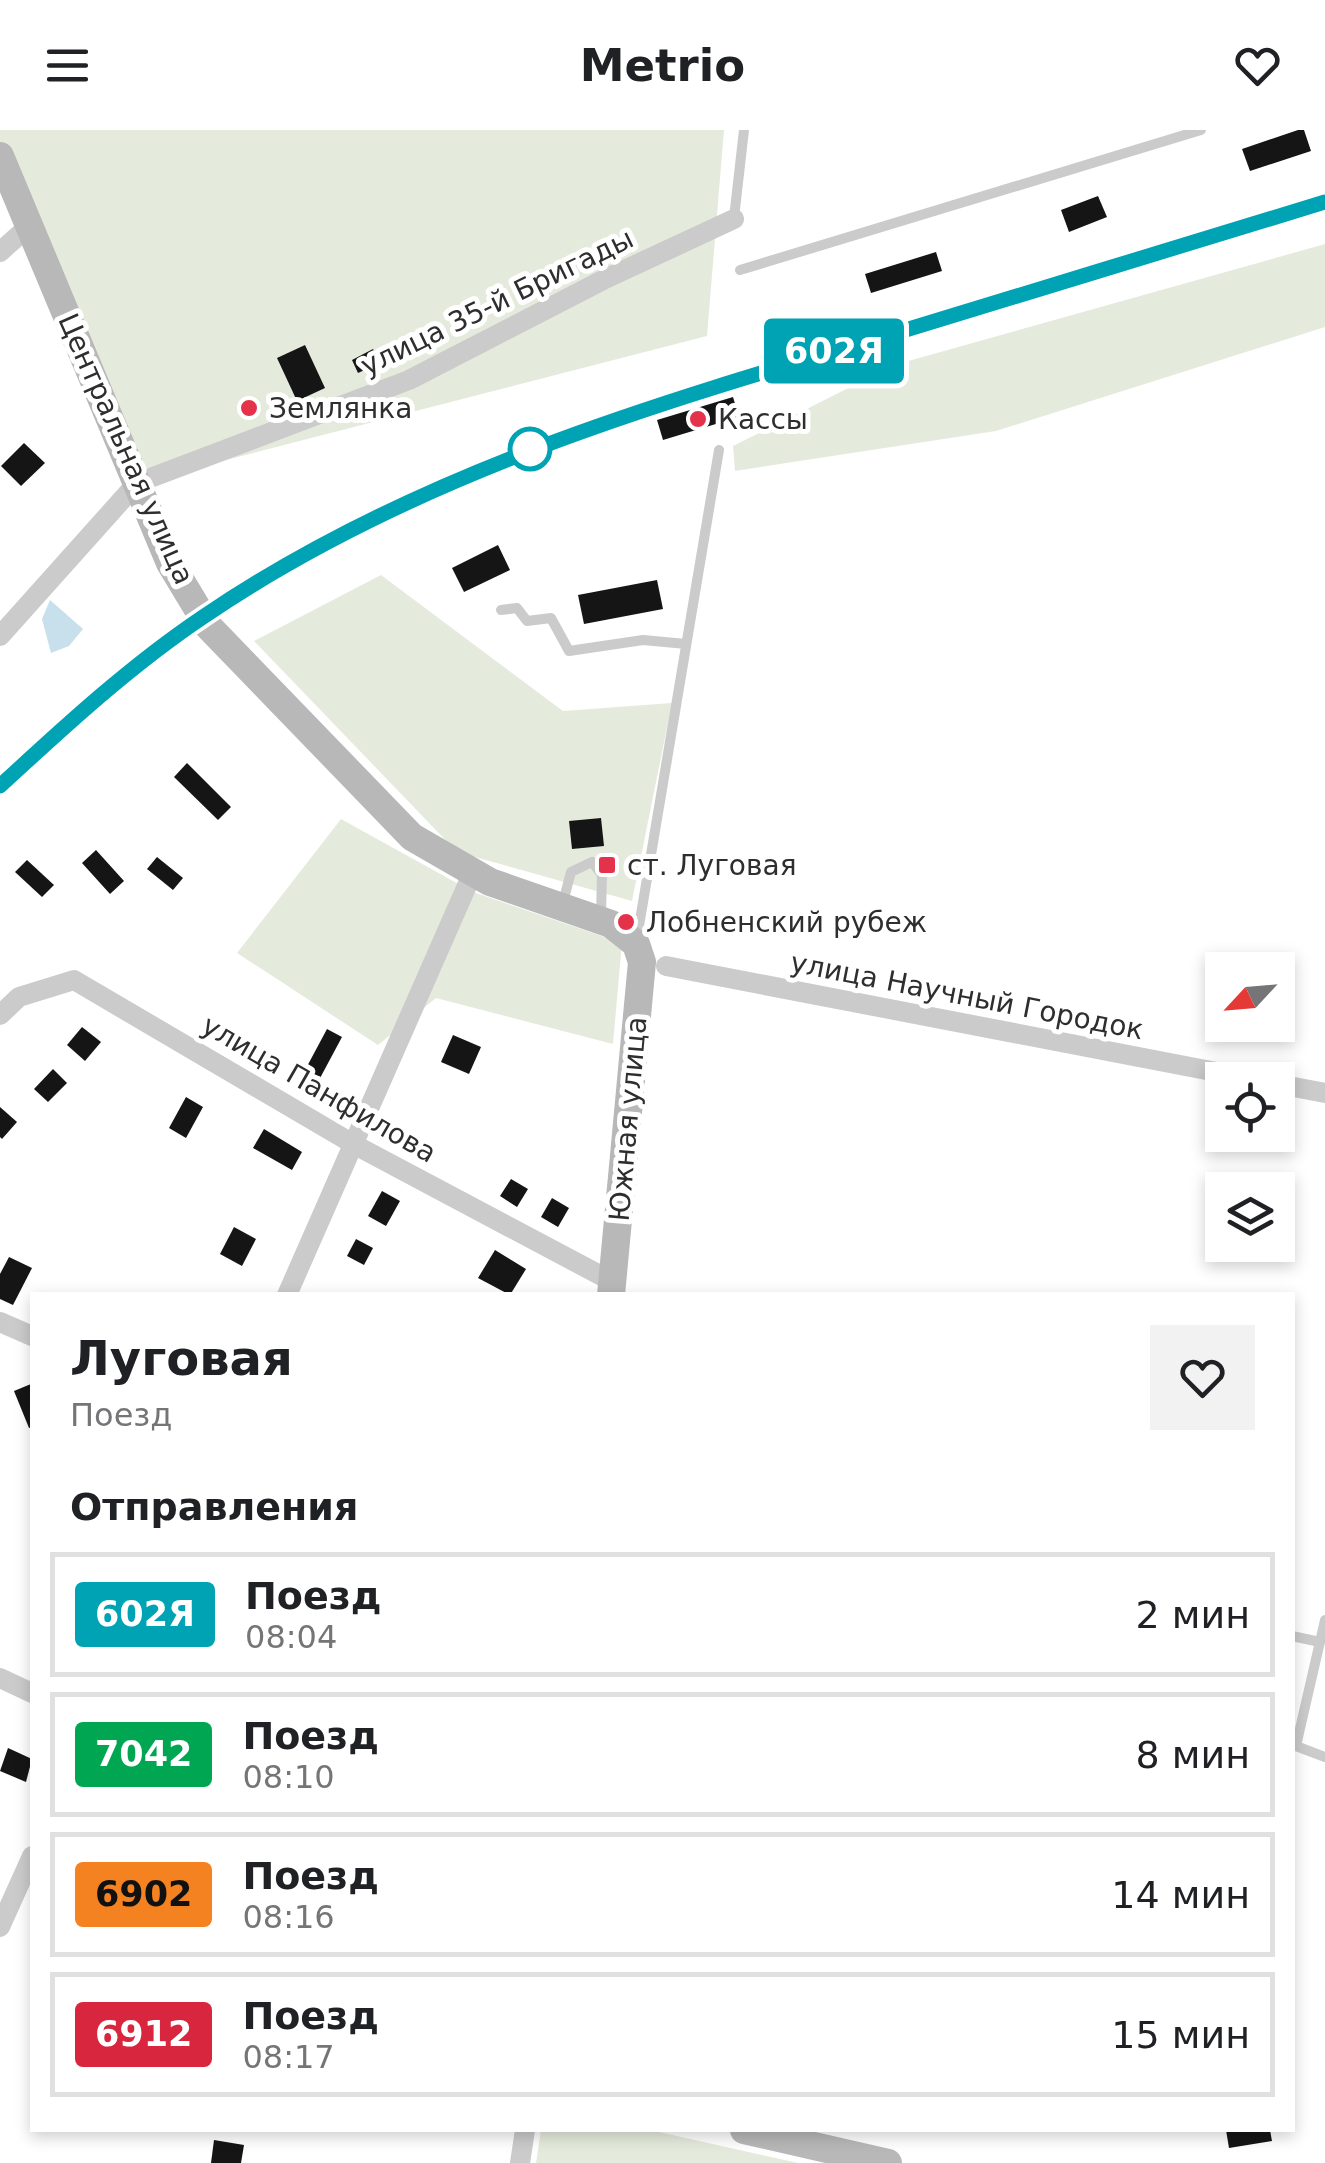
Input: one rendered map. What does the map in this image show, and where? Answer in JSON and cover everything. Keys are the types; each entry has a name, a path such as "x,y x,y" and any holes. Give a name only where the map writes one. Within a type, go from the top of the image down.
{"street":[{"name":"Центральная улица","path":"0,156 170,563 208,626 412,836 473,872 601,921 636,944"},
{"name":"улица 35-й Бригады","path":"0,636 137,484 408,380 602,280 734,219"},
{"path":"0,252 29,226"},
{"path":"288,1292 473,872"},
{"name":"Южная улица","path":"612,1288 642,962 636,944"},
{"name":"улица Научный Городок","path":"666,966 1205,1070"},
{"name":"улица Панфилова","path":"0,1016 18,997 74,980 356,1145 612,1288"},
{"path":"1295,1087 1325,1093"},
{"path":"0,1322 30,1335"},
{"path":"0,1678 30,1692"},
{"path":"0,1926 30,1860"},
{"path":"520,2163 525,2132"},
{"path":"753,2132 888,2163"}],"lane":[{"path":"734,219 744,130"},
{"path":"740,270 1200,130"},
{"path":"636,944 718,450"},
{"path":"501,610 517,608 528,621 550,618 570,650 643,640 686,644"},
{"path":"562,908 571,872 592,862 602,875 601,921"},
{"path":"1325,1620 1296,1746 1325,1757"},
{"path":"1295,1637 1320,1642"}],"green space":[{"path":"0,130 724,130 707,336 137,483 0,155"},
{"path":"1325,244 1325,327 996,431 735,471 733,446 894,365"},
{"path":"381,575 563,711 672,703 632,901 457,852 254,641"},
{"path":"341,819 473,892 622,943 613,1044 436,998 378,1045 237,953"},
{"path":"541,2132 659,2132 798,2163 536,2163"}],"water":[{"path":"50,600 83,629 69,646 51,653 42,619"}],"building":[{"path":"1304,130 1311,151 1250,171 1242,149"},
{"path":"1098,196 1107,217 1069,232 1061,210"},
{"path":"936,252 942,271 871,293 865,274"},
{"path":"305,345 325,388 297,401 277,358"},
{"path":"373,349 380,363 358,373 352,360"},
{"name":"Кассы","path":"733,397 739,417 663,440 657,420"},
{"path":"24,443 45,463 21,486 1,466"},
{"path":"498,545 510,570 464,592 452,568"},
{"path":"657,580 663,609 584,624 578,595"},
{"path":"187,763 231,807 218,820 174,777"},
{"path":"601,818 604,846 572,849 569,821"},
{"path":"96,850 124,881 110,894 82,863"},
{"path":"157,857 183,878 173,890 147,869"},
{"path":"27,860 54,885 42,897 15,872"},
{"path":"82,1027 101,1042 85,1061 67,1045"},
{"path":"327,1029 342,1037 319,1080 304,1072"},
{"path":"453,1035 481,1047 469,1074 441,1062"},
{"path":"53,1069 67,1083 48,1102 34,1089"},
{"path":"186,1097 203,1107 186,1138 169,1128"},
{"path":"0,1107 17,1122 2,1139 0,1137"},
{"path":"264,1129 302,1152 292,1170 253,1148"},
{"path":"511,1179 528,1189 517,1207 500,1196"},
{"path":"382,1191 400,1201 386,1226 368,1216"},
{"path":"552,1198 569,1208 558,1227 541,1217"},
{"path":"234,1227 256,1239 242,1266 220,1254"},
{"path":"356,1239 373,1248 364,1265 347,1256"},
{"path":"495,1250 526,1269 512,1292 478,1278"},
{"path":"9,1257 32,1268 13,1305 0,1299 0,1274"},
{"path":"30,1384 30,1428 29,1428 14,1391"},
{"path":"8,1748 30,1758 26,1782 0,1771"},
{"path":"1226,2132 1270,2132 1272,2141 1229,2148"},
{"path":"214,2140 244,2145 241,2163 211,2163"}],"railway":[{"path":"0,786 124,676 203,617 281,568 444,486 615,420 1325,202"}],"train":[{"name":"602Я","path":"0,786 73,718 202,617 352,530 466,475 671,399 1325,202"}],"place":[{"name":"Землянка","path":"249,408"},
{"name":"Кассы","path":"698,419"},
{"name":"ст. Луговая","path":"607,865"},
{"name":"Лобненский рубеж","path":"626,922"}]}
